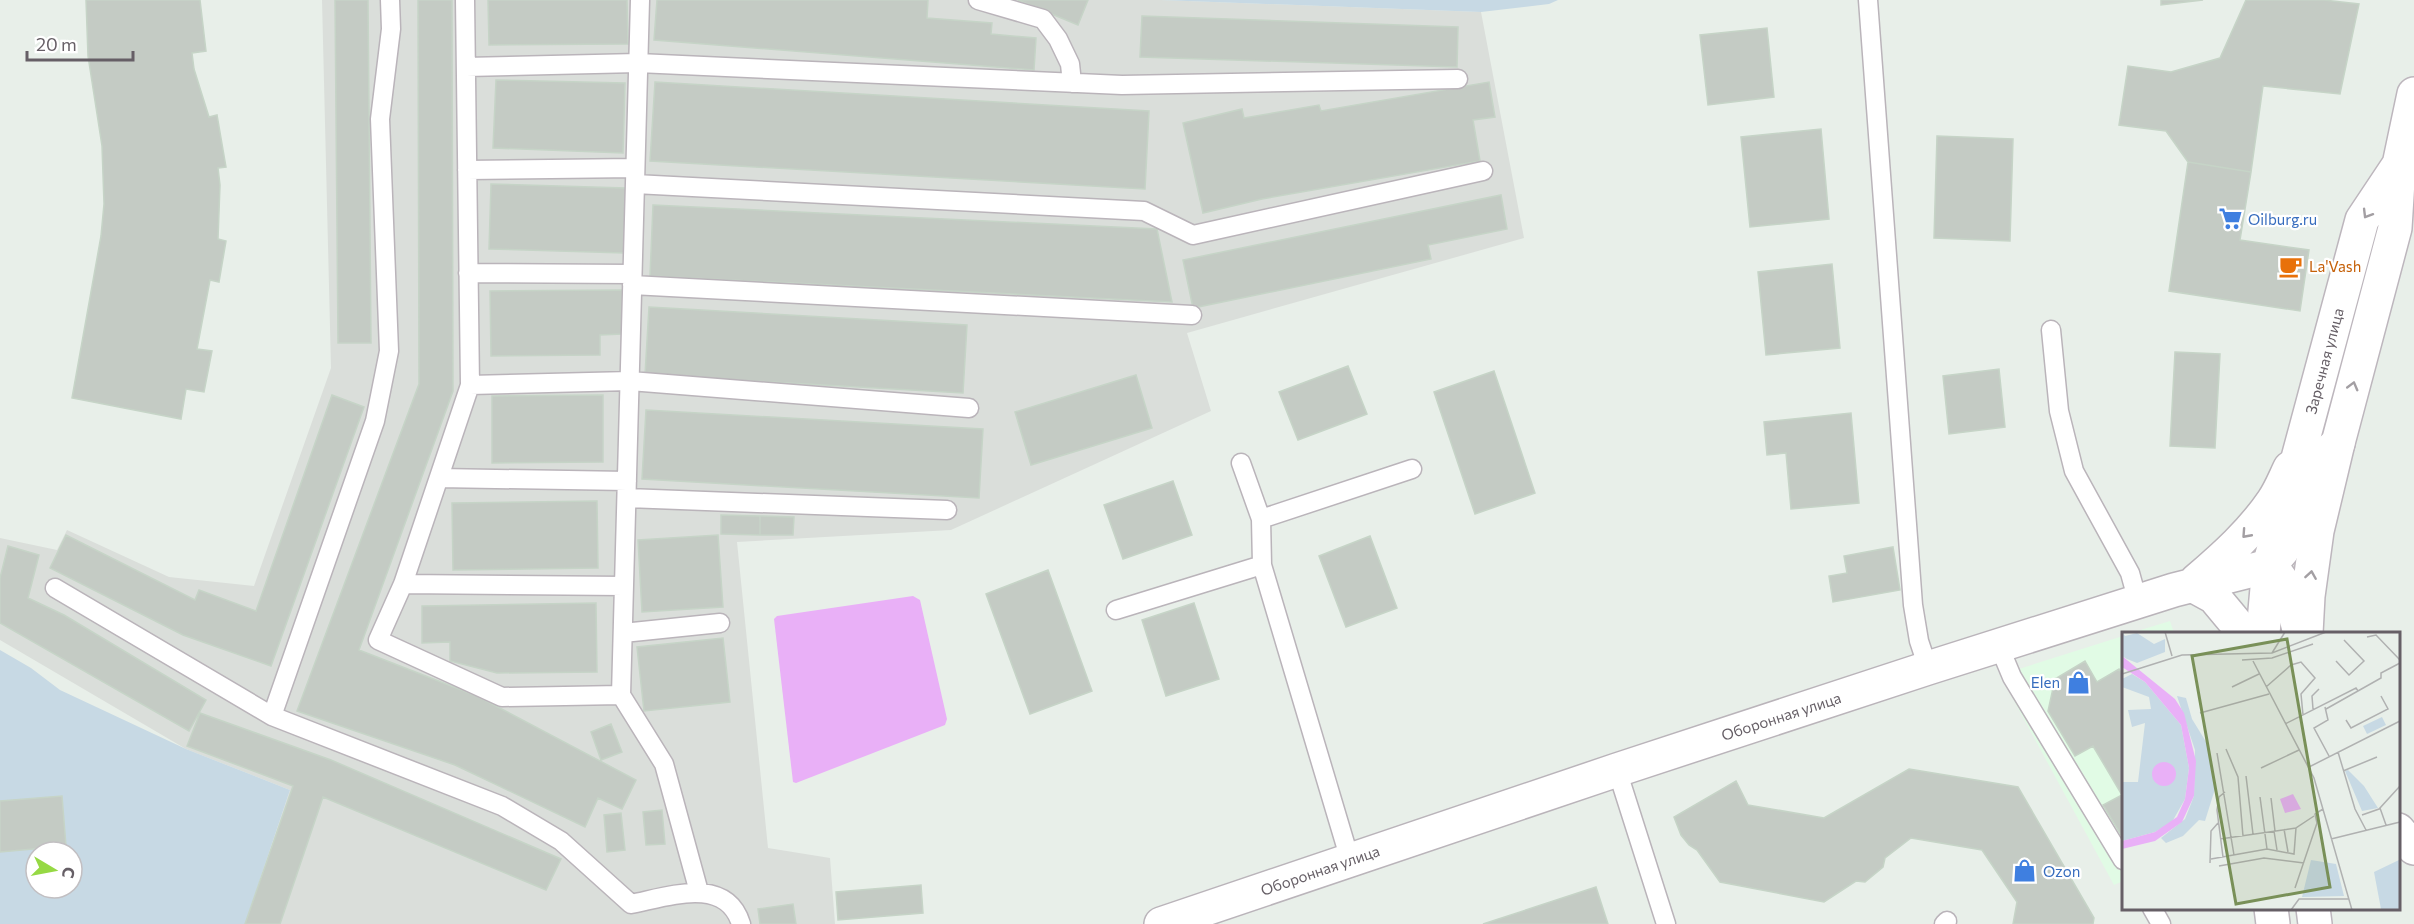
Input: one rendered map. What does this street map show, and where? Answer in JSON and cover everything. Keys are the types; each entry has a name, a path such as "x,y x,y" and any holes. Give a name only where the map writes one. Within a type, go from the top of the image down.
{"street":[{"name":"Заречная улица","path":"2306,632 2308,596 2317,531 2395,228 2399,165 2414,93"},
{"name":"Заречная улица","path":"2263,632 2269,566 2362,220 2399,165"},
{"path":"2300,632 2286,584 2269,566 2282,550 2291,531 2306,483 2318,462 2338,443"},
{"path":"2243,632 2214,597 2192,585 2234,548 2274,500 2299,450"},
{"name":"Оборонная улица","path":"1169,923 1617,770 1928,668 2192,585 2269,566"},
{"path":"2399,832 2414,848"},
{"path":"2271,909 2273,924"},
{"path":"2313,909 2315,924"}],"lane":[{"path":"272,716 375,421 390,351 380,119 392,29 390,0"},
{"path":"465,0 470,385 403,584 378,640 502,697 621,695"},
{"path":"640,0 621,695 664,764 699,892"},
{"path":"978,0 1042,19 1058,39 1070,64 1072,83"},
{"path":"1868,0 1913,605 1919,641 1928,668"},
{"path":"466,67 638,63 1122,85 1458,79"},
{"path":"467,170 635,176 1143,211 1193,235 1483,171"},
{"path":"468,273 632,279 1192,315"},
{"path":"2050,330 2059,411 2074,471 2130,573 2138,602"},
{"path":"470,385 630,381 969,408"},
{"path":"1241,463 1261,519 1262,565 1350,860"},
{"path":"1261,519 1412,469"},
{"path":"439,478 947,510"},
{"path":"1116,610 1262,565"},
{"path":"403,584 624,586"},
{"path":"55,588 272,716 502,806 561,841 631,904 699,892 718,897 737,912 741,924"},
{"path":"623,633 720,623"},
{"path":"1999,646 2012,677 2122,858"},
{"path":"1617,770 1666,924"},
{"path":"2153,909 2161,924"}],"shaded area":[{"path":"322,0 1161,0 1481,12 1524,238 1187,333 1211,411 951,530 737,542 768,848 830,858 835,924 245,924 290,790 186,749 0,640 0,538 57,550 67,530 169,577 254,586 331,368"},
{"path":"1161,0 1558,0 1549,4 1481,12"},
{"path":"913,596 920,600 947,719 945,725 796,783 793,782 774,619 777,616"},
{"path":"2170,621 2174,632 2134,632"},
{"path":"2122,636 2122,881 2114,885 2000,675"},
{"path":"0,650 31,668 60,690 186,749 290,790 245,924 0,924"}],"building":[{"path":"86,0 200,0 206,51 192,53 194,69 209,117 217,115 226,167 218,168 220,185 218,239 226,241 219,282 210,280 197,349 212,351 204,392 186,389 181,419 72,398 101,236 104,204 102,146 88,56"},
{"path":"335,0 368,0 371,343 338,343"},
{"path":"418,0 452,0 453,391 359,650 477,696 636,780 622,809 598,798 585,827 455,765 297,711 419,384"},
{"path":"488,0 627,0 628,44 489,45"},
{"path":"657,0 928,0 927,18 992,23 991,34 1036,38 1034,70 654,40"},
{"path":"1018,0 1088,0 1078,25"},
{"path":"2161,0 2203,0 2161,5"},
{"path":"2246,0 2324,0 2359,4 2340,94 2263,86 2251,172 2188,162 2166,131 2119,125 2128,66 2171,72 2220,58"},
{"path":"1142,16 1458,27 1457,67 1140,57"},
{"path":"1767,28 1774,97 1708,105 1700,35"},
{"path":"496,80 625,83 623,153 493,148"},
{"path":"655,82 1149,111 1145,189 650,161"},
{"path":"1489,82 1495,117 1473,120 1480,161 1262,199 1203,213 1183,123 1242,109 1244,118 1319,105 1321,111"},
{"path":"1821,129 1829,219 1750,227 1741,137"},
{"path":"1937,136 2013,139 2010,241 1934,238"},
{"path":"2188,162 2251,172 2240,240 2309,250 2300,311 2169,291"},
{"path":"491,184 626,188 624,253 489,249"},
{"path":"1501,195 1507,229 1428,245 1431,259 1193,308 1183,260"},
{"path":"653,205 1157,229 1172,302 650,276"},
{"path":"1832,264 1840,348 1766,355 1758,272"},
{"path":"622,290 622,334 600,335 600,355 491,356 490,291"},
{"path":"649,307 967,325 963,393 645,375"},
{"path":"2175,352 2220,354 2215,448 2170,446"},
{"path":"1348,366 1367,414 1298,440 1279,392"},
{"path":"1999,369 2005,427 1949,434 1943,376"},
{"path":"1494,371 1535,493 1475,514 1434,392"},
{"path":"1136,375 1152,428 1031,465 1015,412"},
{"path":"332,395 364,407 271,666 183,635 50,568 66,535 195,600 199,590 256,611"},
{"path":"603,395 603,462 492,463 492,396"},
{"path":"646,410 983,429 979,498 642,479"},
{"path":"1851,413 1859,503 1791,509 1786,453 1767,455 1764,422"},
{"path":"1173,481 1192,535 1123,559 1104,505"},
{"path":"597,501 598,568 453,570 452,503"},
{"path":"721,515 760,516 760,535 721,534"},
{"path":"760,516 794,517 793,535 760,535"},
{"path":"718,535 723,607 642,612 638,540"},
{"path":"1370,536 1397,608 1346,627 1319,556"},
{"path":"8,546 39,555 28,598 64,615 206,700 189,731 0,623 0,578"},
{"path":"1893,547 1900,590 1833,602 1829,576 1847,573 1844,556"},
{"path":"1048,570 1092,691 1030,714 986,594"},
{"path":"596,603 597,672 497,673 450,661 450,642 422,643 422,606"},
{"path":"1194,603 1219,679 1166,696 1142,620"},
{"path":"723,638 730,702 644,711 637,647"},
{"path":"2085,661 2097,682 2119,669 2122,674 2122,795 2093,746 2075,756 2048,711 2055,679"},
{"path":"200,713 331,760 561,859 546,890 323,797 280,924 245,924 293,786 187,746"},
{"path":"611,724 622,752 601,760 591,732"},
{"path":"1909,769 2018,787 2094,918 2093,924 2013,924 2017,902 1982,850 1911,838 1885,858 1883,867 1865,882 1856,881 1824,902 1720,882 1697,850 1689,845 1681,835 1674,817 1736,781 1748,805 1824,818"},
{"path":"2122,795 2122,836 2103,805"},
{"path":"62,796 66,840 24,840 24,850 0,852 0,801"},
{"path":"662,810 665,844 646,845 643,812"},
{"path":"621,813 625,850 607,852 604,815"},
{"path":"921,885 923,913 838,920 836,892"},
{"path":"1596,887 1608,924 1483,924"},
{"path":"793,904 796,924 760,924 758,909"}],"place":[{"name":"Oilburg.ru","path":"2230,219"},
{"name":"La'Vash","path":"2291,266"},
{"name":"Elen","path":"2078,682"},
{"name":"Ozon","path":"2025,871"}]}
